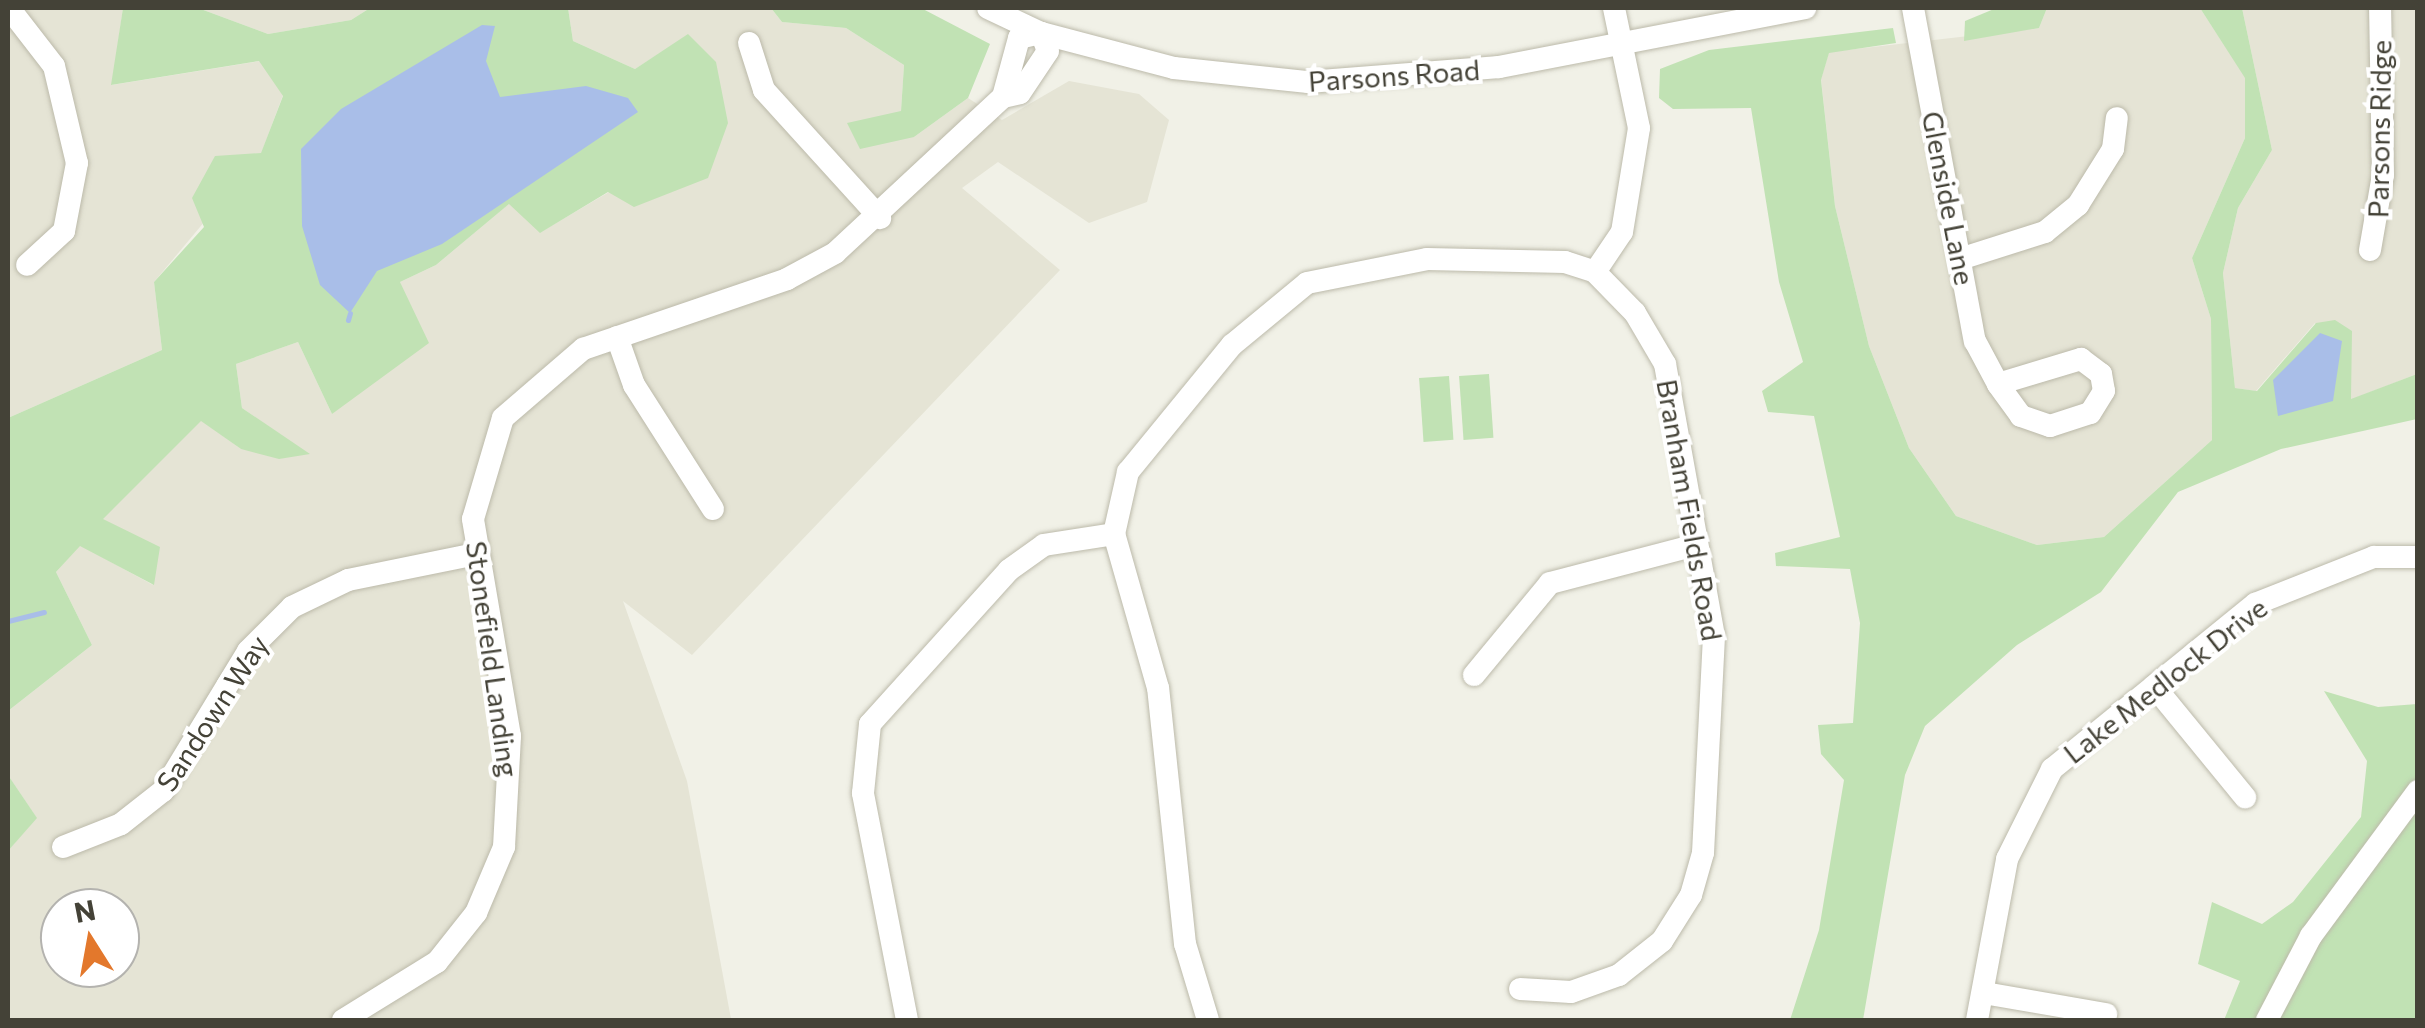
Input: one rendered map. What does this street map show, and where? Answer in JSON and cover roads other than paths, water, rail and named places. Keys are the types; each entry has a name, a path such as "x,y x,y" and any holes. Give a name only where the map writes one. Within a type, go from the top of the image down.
{"street":[{"path":"10,8 54,66 76,152 64,232 26,265"},
{"name":"Parsons Road","path":"988,8 1041,33 1174,68 1308,82 1423,77 1624,46 1805,8"},
{"path":"1208,1020 1186,944 1158,688 1114,534 1128,472 1152,434 1232,345 1307,282 1366,266 1504,256 1595,272 1633,194 1639,128 1614,8"},
{"name":"Glenside Lane","path":"1913,8 1975,341 1998,384"},
{"name":"Parsons Ridge","path":"2370,250 2383,175 2380,8"},
{"name":"Stonefield Landing","path":"343,1020 437,962 476,913 504,847 510,736 476,554 476,484 502,418 552,367 618,337 787,280 880,218 1003,97 1020,38 1041,33"},
{"path":"749,44 764,90 880,218"},
{"path":"1960,259 2046,232 2078,205 2113,150 2117,118"},
{"name":"Branham Fields Road","path":"1520,989 1570,992 1619,975 1662,941 1691,895 1718,681 1665,364 1636,313 1595,272"},
{"path":"618,337 634,385 713,509"},
{"path":"907,1020 863,793 870,724 1009,570 1044,545 1114,534"},
{"path":"1474,674 1550,583 1696,546"},
{"name":"Sandown Way","path":"63,847 121,824 164,791 248,651 292,606 348,580 476,554"},
{"name":"Lake Medlock Drive","path":"1977,1020 2007,859 2026,811 2052,769 2154,686 2298,580 2374,558 2418,558"},
{"path":"2154,686 2246,797"},
{"path":"2267,1020 2311,936 2418,791"},
{"path":"1984,993 2106,1014"}],"water":[{"path":"482,25 495,26 486,61 500,97 586,86 628,98 638,112 442,244 377,271 350,313 320,285 302,226 301,149 341,109"},
{"path":"2320,333 2342,341 2333,401 2278,416 2273,380"}],"waterway":[{"path":"348,320 350,313"},
{"path":"8,621 44,612"}]}
